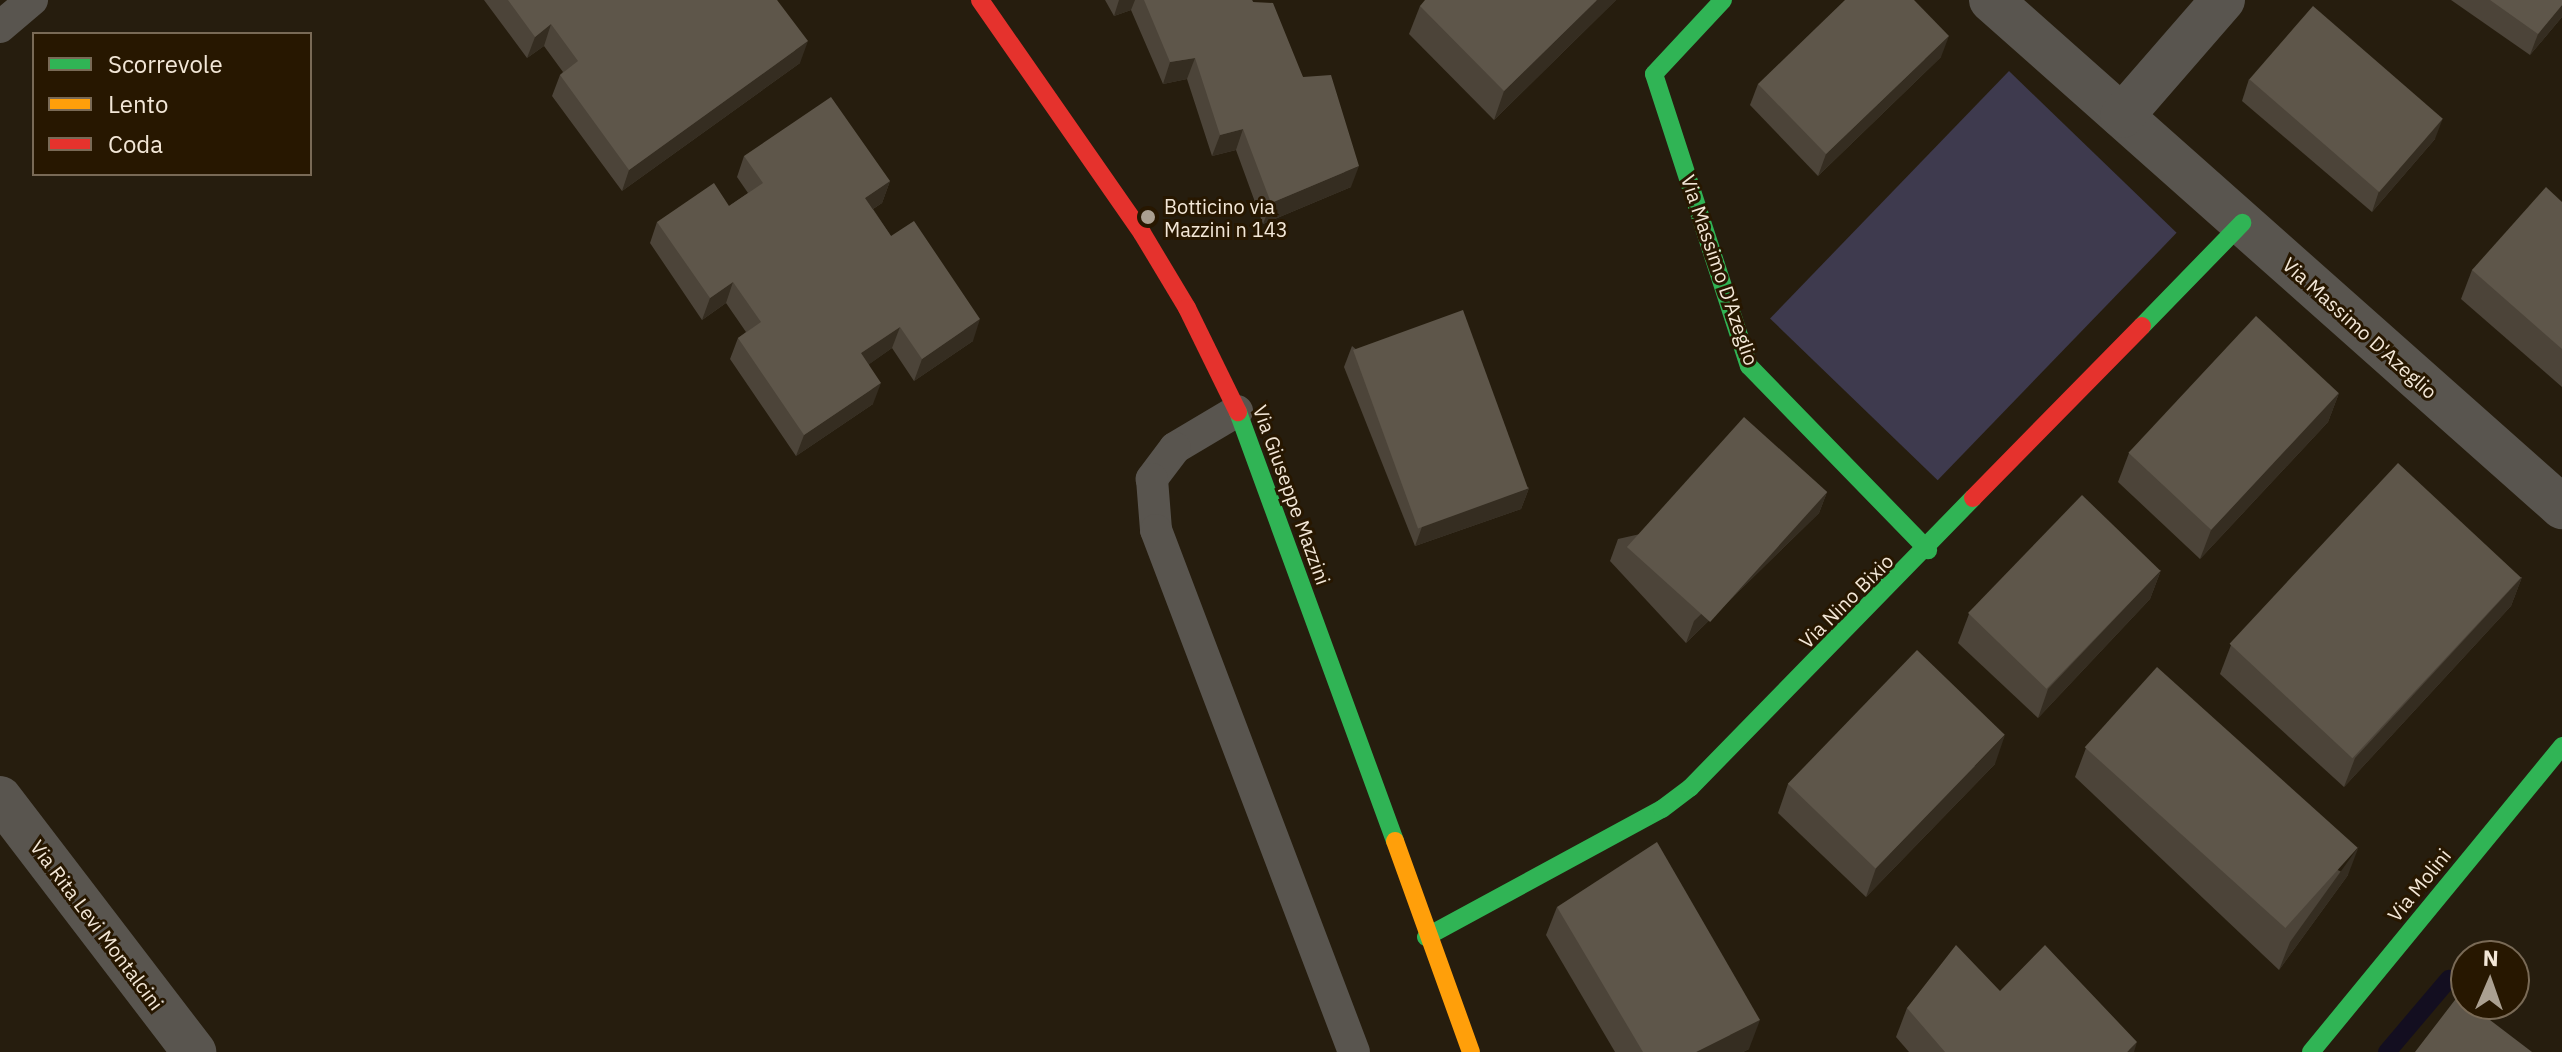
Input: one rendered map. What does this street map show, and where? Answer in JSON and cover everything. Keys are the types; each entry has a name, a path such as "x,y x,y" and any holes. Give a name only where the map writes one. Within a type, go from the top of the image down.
{"street":[{"name":"Via Giuseppe Mazzini","path":"980,0 1142,233 1187,308 1237,411 1426,937 1471,1052"},
{"name":"Via Massimo D'Azeglio","path":"1723,0 1654,74 1749,366 1928,550"},
{"name":"Via Massimo D'Azeglio","path":"1991,0 2562,507"},
{"path":"2122,116 2223,0"},
{"name":"Via Nino Bixio","path":"1426,937 1662,809 1690,788 1928,550 2242,223"},
{"name":"Via Molini","path":"2311,1052 2562,746"},
{"name":"Via Rita Levi Montalcini","path":"0,798 194,1052"}],"lane":[{"path":"0,27 32,0"},
{"path":"1237,411 1175,448 1152,479 1156,530 1354,1052"}],"shaded area":[{"path":"2009,71 2177,233 1938,480 1770,318"}],"building":[{"path":"508,0 777,0 808,41 629,170 560,75 578,61 551,24 535,37"},
{"path":"1144,0 1252,0 1273,3 1303,77 1331,75 1359,166 1271,203 1243,129 1220,135 1195,58 1170,62"},
{"path":"1425,0 1597,0 1504,91 1420,6"},
{"path":"1845,0 1914,0 1949,36 1826,154 1758,84"},
{"path":"2490,0 2562,0 2562,5 2538,34"},
{"path":"2313,6 2443,119 2379,192 2249,79"},
{"path":"831,97 890,181 865,198 891,236 914,221 980,319 922,359 900,327 861,353 881,383 804,435 738,338 761,322 733,282 710,298 657,222 714,183 729,206 763,183 744,156"},
{"path":"2546,187 2562,202 2562,349 2472,270"},
{"path":"1463,310 1528,489 1418,529 1353,350"},
{"path":"2256,316 2339,393 2211,530 2128,453"},
{"path":"1744,417 1827,492 1710,622 1627,547"},
{"path":"2398,463 2521,578 2352,758 2230,644"},
{"path":"2082,495 2160,571 2046,689 1968,613"},
{"path":"1917,650 2005,735 1876,869 1788,784"},
{"path":"2157,667 2358,848 2285,928 2085,747"},
{"path":"1657,842 1760,1020 1696,1052 1643,1052 1557,907"},
{"path":"1956,945 2000,991 2045,945 2137,1042 2127,1052 1945,1052 1907,1008"},
{"path":"2450,1006 2450,1020 2490,1020 2532,1052 2415,1052"}],"waterway":[{"path":"2387,1052 2449,979"}],"traffic: fast":[{"path":"1723,0 1654,74 1749,366 1928,550"},
{"path":"2142,326 2242,223"},
{"path":"1238,412 1395,841"},
{"path":"1426,937 1662,809 1690,788 1973,498"},
{"path":"2311,1052 2562,746"}],"traffic: slow":[{"path":"1395,841 1471,1052"}],"traffic: jam":[{"path":"980,0 1142,233 1187,308 1238,412"},
{"path":"1973,498 2142,326"}],"place":[{"name":"Botticino via Mazzini n 143","path":"1148,217"}]}
